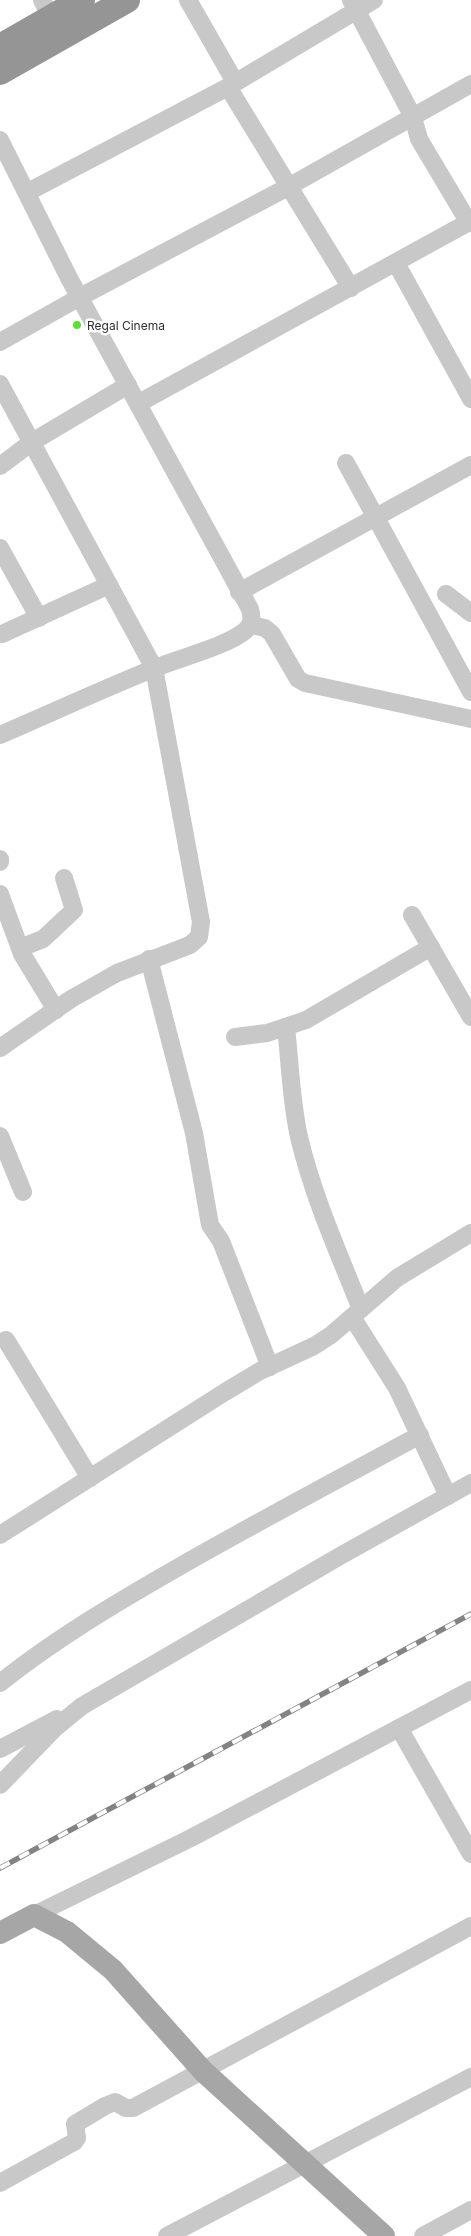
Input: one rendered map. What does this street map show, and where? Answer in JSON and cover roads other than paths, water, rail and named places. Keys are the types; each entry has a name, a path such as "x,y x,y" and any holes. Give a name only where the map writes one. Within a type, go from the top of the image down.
{"highway":[{"path":"0,47 47,9 82,0"},
{"path":"0,72 127,0"}],"main road":[{"path":"0,1933 34,1915 67,1932 113,1970 203,2071 384,2236"}],"street":[{"path":"188,0 231,84 288,187 350,288"},
{"path":"28,192 231,84 354,5 374,0"},
{"path":"139,403 470,222 419,139 414,117 354,5"},
{"path":"0,342 80,297 288,187 471,84"},
{"path":"0,140 80,297 139,403 239,592 250,609 251,624"},
{"path":"396,263 471,399"},
{"path":"0,384 154,668 201,922 199,937 190,945 116,973 56,1010 0,1048"},
{"path":"0,466 32,442 128,385"},
{"path":"346,463 471,692"},
{"path":"239,592 471,465"},
{"path":"0,548 39,618"},
{"path":"2,634 109,586"},
{"path":"446,594 471,614"},
{"path":"0,735 154,668 232,639 251,624"},
{"path":"251,624 265,628 272,634 298,678 305,683 471,720"},
{"path":"20,948 43,939 74,910 64,878"},
{"path":"0,894 20,948 56,1010"},
{"path":"412,915 471,1017"},
{"path":"235,1038 286,1027 319,1014 431,947"},
{"path":"149,959 194,1133 210,1226 221,1241 270,1367"},
{"path":"286,1027 296,1117 308,1172 356,1313 397,1388 448,1496"},
{"path":"0,1136 23,1192"},
{"path":"0,1535 225,1392 270,1367 314,1346 397,1278 471,1233"},
{"path":"6,1340 90,1478"},
{"path":"0,1684 52,1644 141,1589 420,1435"},
{"path":"0,1749 82,1706 471,1483"},
{"path":"34,1915 190,1838 471,1691"},
{"path":"0,1785 55,1728 82,1706"},
{"path":"399,1728 471,1854"},
{"path":"0,2183 74,2142 77,2138 74,2124 105,2106 115,2102 126,2108 134,2108 471,1926"},
{"path":"167,2236 471,2077"},
{"path":"423,2236 471,2210"}],"railway":[{"path":"0,1868 471,1614"}],"place":[{"name":"Regal Cinema","path":"77,325"}]}
